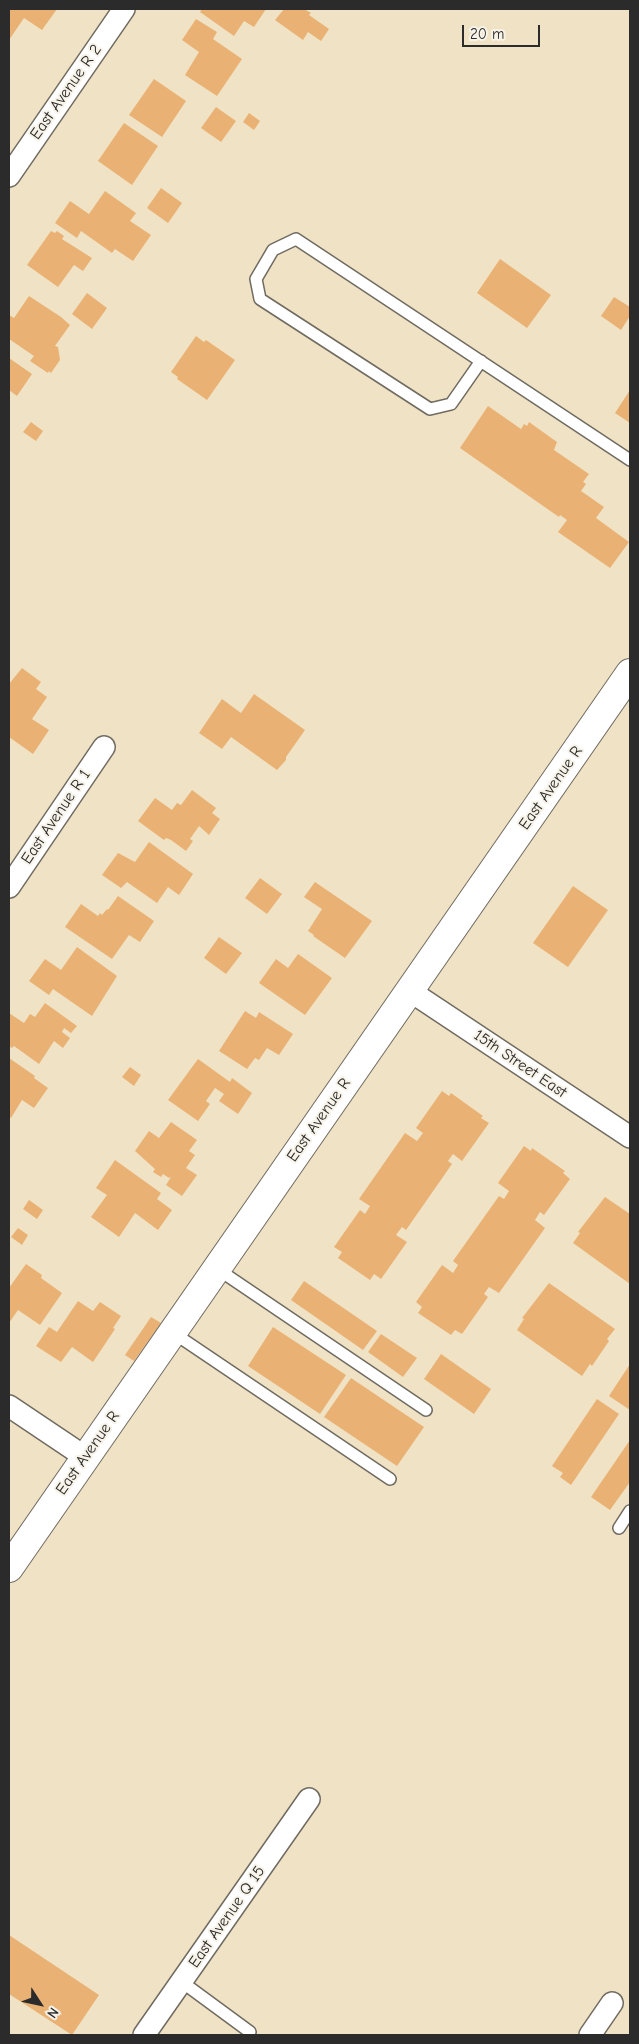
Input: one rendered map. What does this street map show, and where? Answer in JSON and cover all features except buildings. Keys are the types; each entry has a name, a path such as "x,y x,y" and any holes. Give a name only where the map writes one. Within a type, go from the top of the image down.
{"main road":[{"name":"East Avenue R","path":"9,1568 630,673"}],"street":[{"name":"East Avenue R 2","path":"9,176 124,9"},
{"name":"East Avenue R 1","path":"9,887 104,747"},
{"name":"15th Street East","path":"410,990 630,1137"},
{"path":"9,1406 85,1457"},
{"name":"East Avenue Q 15","path":"144,2035 309,1799"},
{"path":"590,2035 612,2003"}],"lane":[{"path":"481,362 451,404 430,409 260,299 256,280 273,250 296,239 630,460"},
{"path":"216,1268 426,1410"},
{"path":"172,1332 390,1479"},
{"path":"619,1528 630,1511"},
{"path":"182,1982 250,2032"}]}
